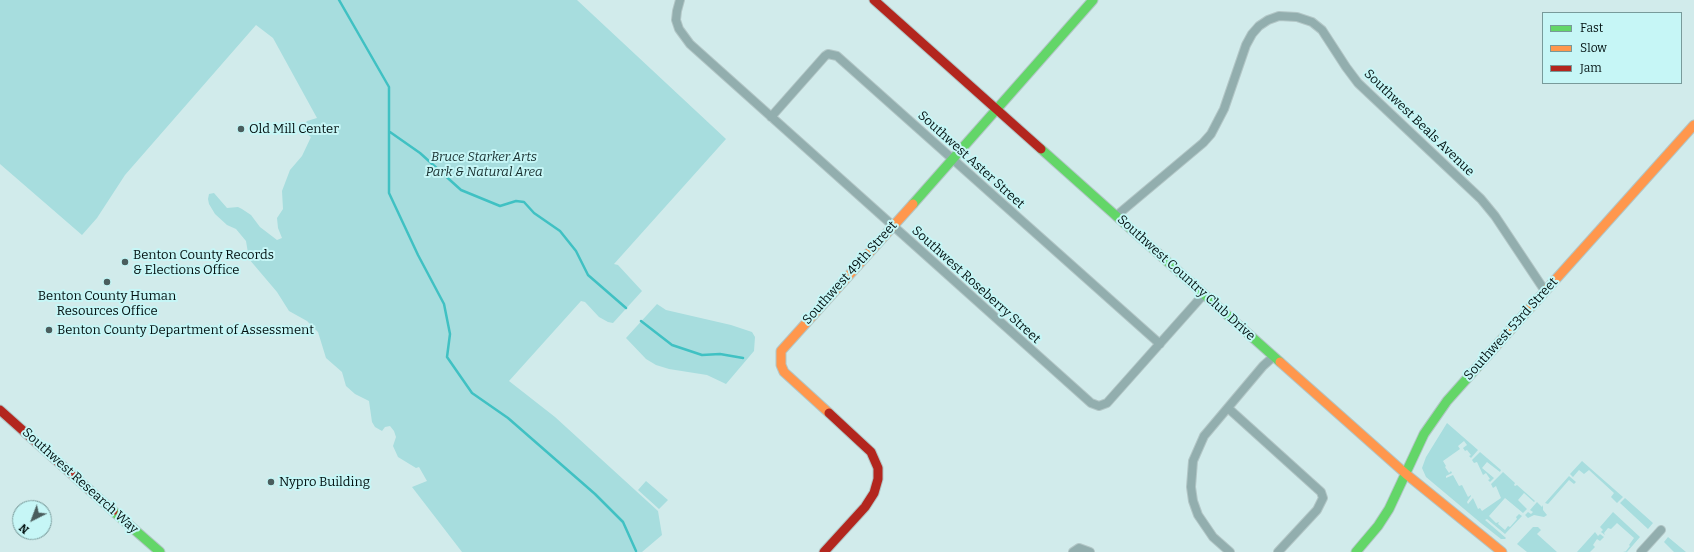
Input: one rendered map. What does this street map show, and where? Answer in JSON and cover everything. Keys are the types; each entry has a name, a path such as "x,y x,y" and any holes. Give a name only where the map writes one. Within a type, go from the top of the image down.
{"street":[{"name":"Southwest Roseberry Street","path":"680,0 676,11 676,20 679,29 690,44 892,227 1091,404 1099,406 1107,403 1204,294"},
{"name":"Southwest Country Club Drive","path":"874,0 1406,474 1502,552"},
{"name":"Southwest 49th Street","path":"824,552 865,506 874,493 878,479 878,468 871,452 784,372 780,357 784,346 997,110 1093,0"},
{"name":"Southwest Beals Avenue","path":"1116,216 1204,143 1211,134 1224,109 1246,45 1258,26 1279,16 1297,17 1312,22 1322,30 1358,83 1482,199 1496,216 1545,291"},
{"name":"Southwest Aster Street","path":"771,117 825,56 834,54 1160,344"},
{"name":"Southwest 53rd Street","path":"1356,552 1378,526 1389,509 1424,434 1447,401 1694,125"},
{"path":"1230,552 1213,537 1204,526 1193,501 1191,473 1197,449 1204,436 1273,356"},
{"path":"1228,408 1321,492 1323,498 1317,510 1278,552"},
{"name":"Southwest Research Way","path":"0,410 160,552"},
{"path":"1641,552 1661,530"},
{"path":"1076,550 1090,552"}],"green space":[{"name":"Bruce Starker Arts Park & Natural Area","path":"0,0 577,0 726,139 614,264 618,265 642,291 613,323 599,317 585,302 581,301 509,381 555,417 658,511 662,535 642,552 462,552 412,487 427,481 419,467 416,468 398,457 393,446 396,437 394,431 390,426 385,427 382,431 375,427 372,422 369,401 355,394 346,386 342,372 326,358 318,332 307,321 289,311 277,292 249,259 246,241 236,229 227,225 215,214 209,204 209,194 214,193 227,208 238,207 242,209 251,215 260,227 277,240 282,238 278,228 277,218 283,209 282,191 290,170 302,156 311,137 303,131 303,126 307,121 317,118 273,38 256,25 125,175 97,218 82,235 0,164"},
{"path":"657,304 666,310 731,325 752,332 755,337 754,351 726,384 707,375 669,369 656,365 646,359 626,338"},
{"path":"1447,423 1478,450 1471,458 1469,456 1471,455 1467,450 1465,451 1463,448 1467,445 1464,441 1458,446 1460,449 1443,461 1449,473 1451,471 1452,473 1446,476 1446,478 1453,475 1459,486 1462,485 1468,497 1471,495 1467,502 1468,504 1473,498 1478,509 1480,508 1482,511 1501,498 1496,486 1493,488 1491,484 1503,472 1515,483 1515,486 1517,485 1535,501 1534,502 1524,493 1518,500 1527,509 1523,513 1505,498 1489,516 1496,523 1499,522 1498,524 1505,530 1517,519 1516,517 1519,514 1522,516 1505,534 1487,519 1485,520 1506,538 1505,539 1501,539 1426,477 1422,468 1426,457"},
{"path":"1480,452 1501,470 1500,472 1487,462 1482,468 1494,478 1490,482 1488,480 1490,479 1486,473 1483,475 1477,462 1474,463 1472,460"},
{"path":"1582,461 1623,497 1617,503 1611,497 1614,493 1589,470 1584,474 1579,470 1573,477 1570,474"},
{"path":"1569,476 1576,482 1574,484 1569,480 1548,504 1545,503"},
{"path":"646,481 668,500 659,509 638,490"},
{"path":"1625,498 1653,523 1648,529 1620,503"},
{"path":"1537,502 1542,507 1543,505 1543,510 1547,515 1544,517 1534,515 1528,518 1525,515 1528,512 1531,514 1533,512 1530,510"},
{"path":"1613,512 1640,537 1627,552 1623,551 1626,551 1634,538 1617,523 1611,529 1608,528 1604,533 1605,535 1601,532 1603,530 1600,527"},
{"path":"1533,527 1538,527 1541,530 1537,534 1557,552 1527,552 1517,544"},
{"path":"1595,532 1598,536 1600,534 1604,537 1600,541 1597,539 1593,545 1595,547 1590,552 1577,552"},
{"path":"1668,537 1686,552 1674,552 1664,542"}],"waterway":[{"path":"339,0 389,87 389,193 418,255 444,304 450,334 447,357 472,393 508,418 595,494 623,522 636,551"},
{"path":"390,132 420,153 461,190 500,206 516,201 524,202 534,213 560,231 576,251 588,275 626,308"},
{"path":"641,321 672,345 702,355 720,354 743,358"}],"traffic: fast":[{"path":"913,204 1093,0"},
{"path":"1041,149 1280,362"},
{"path":"1356,552 1378,526 1389,509 1424,434 1447,401 1487,356"},
{"path":"113,511 160,552"}],"traffic: slow":[{"path":"1487,356 1694,125"},
{"path":"829,413 784,372 781,365 781,351 913,204"},
{"path":"1280,362 1406,474 1502,552"}],"traffic: jam":[{"path":"874,0 1041,149"},
{"path":"0,410 113,511"},
{"path":"824,552 865,507 874,493 878,479 878,468 871,452 829,413"}],"place":[{"name":"Old Mill Center","path":"241,129"},
{"name":"Benton County Records & Elections Office","path":"125,262"},
{"name":"Benton County Human Resources Office","path":"107,282"},
{"name":"Benton County Department of Assessment","path":"49,330"},
{"name":"Nypro Building","path":"271,482"}]}
